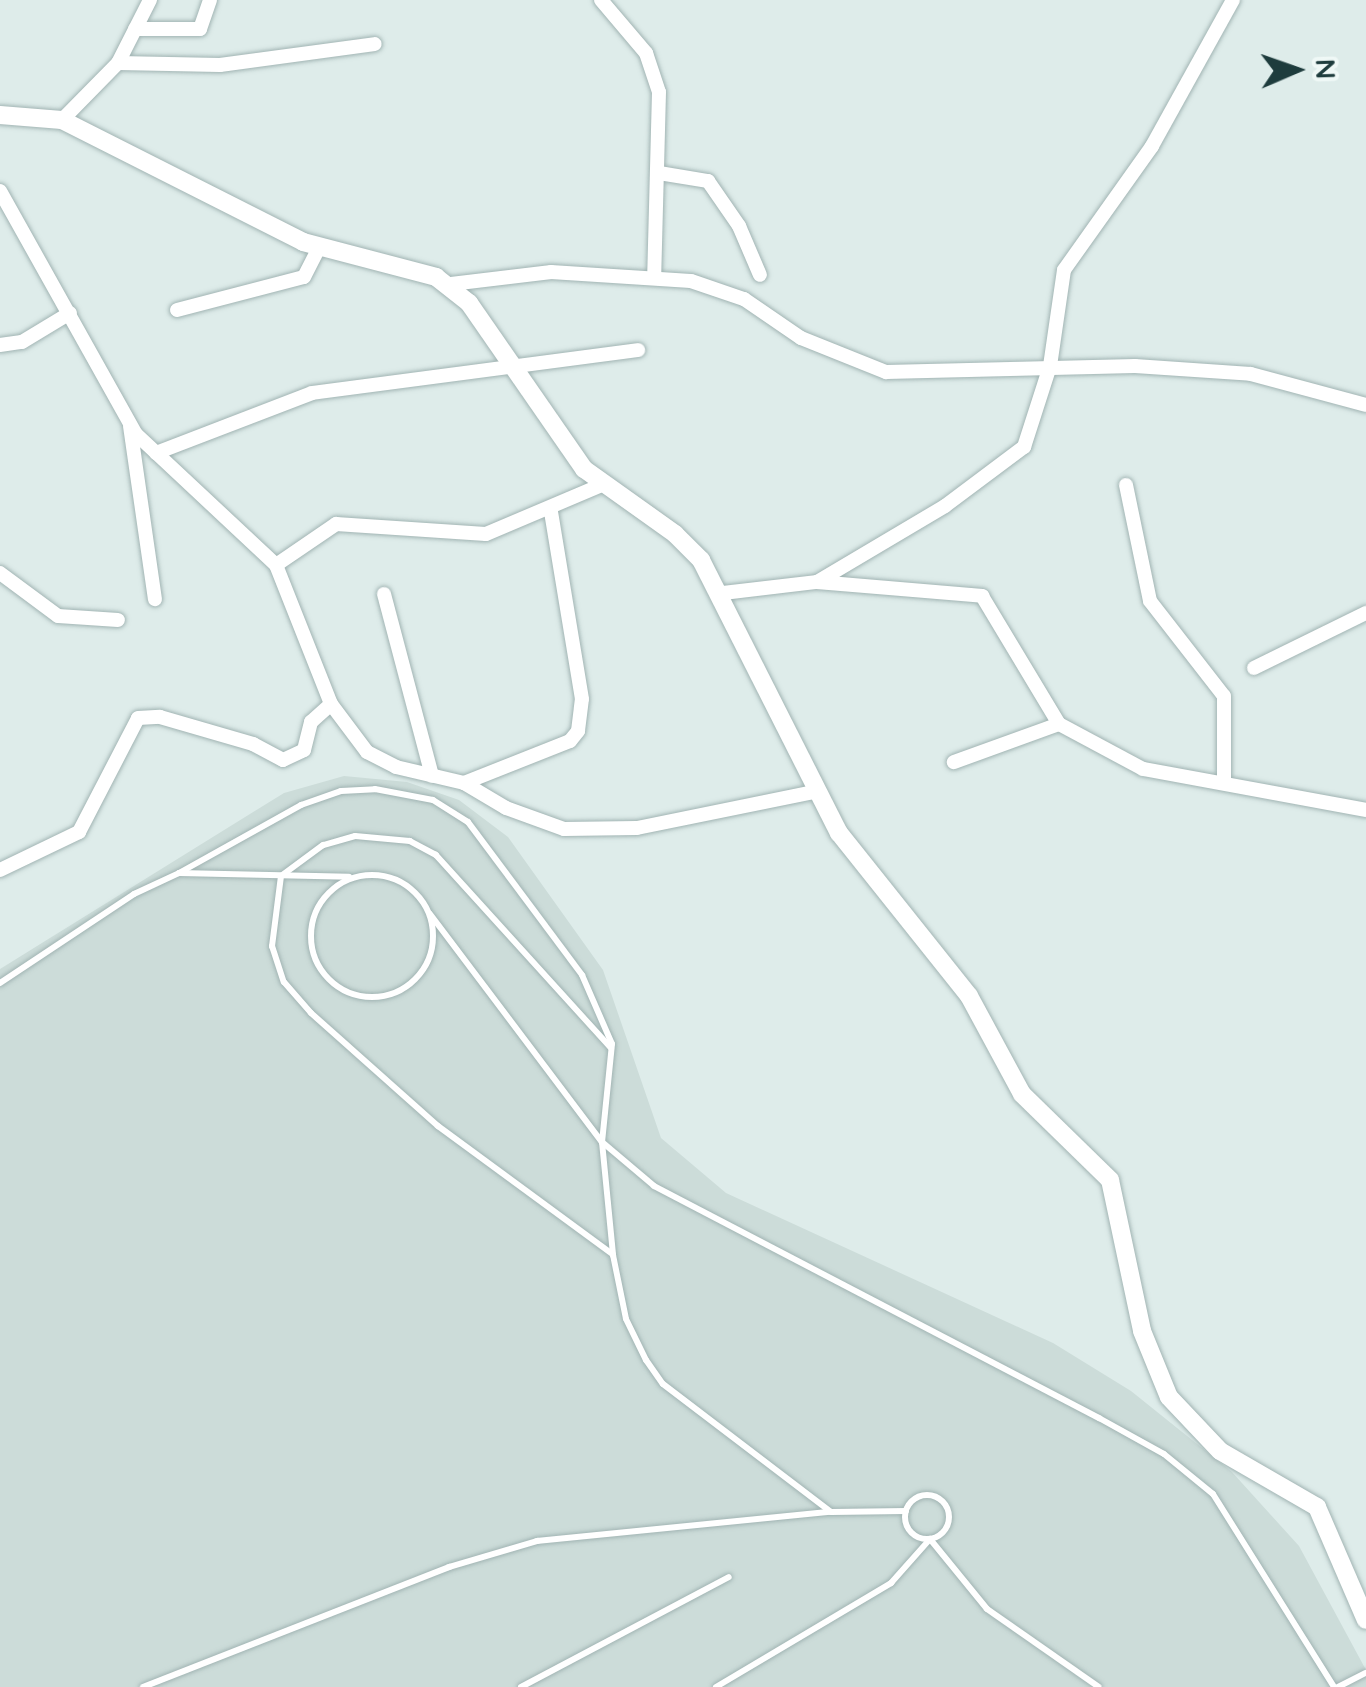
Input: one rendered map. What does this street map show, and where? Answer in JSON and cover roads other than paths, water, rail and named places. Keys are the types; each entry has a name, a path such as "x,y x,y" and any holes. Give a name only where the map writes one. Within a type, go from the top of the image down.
{"street":[{"path":"62,120 118,62 150,0"},
{"path":"135,29 200,29 210,0"},
{"path":"600,0 654,72 662,112 654,277"},
{"path":"817,582 1016,459 1050,366 1064,270 1152,146 1233,0"},
{"path":"118,62 220,65 375,44"},
{"path":"0,114 62,120 146,168 319,248 451,284 551,272 654,277 716,286 801,338 886,372 1050,366 1273,376 1366,405"},
{"path":"659,173 708,181 739,226 760,274"},
{"path":"0,191 130,426 276,565 331,704 366,752 464,783 533,820 602,832 819,791"},
{"path":"178,310 304,277 319,248"},
{"path":"451,284 520,370 599,486 675,534 722,592 819,791 860,861 969,996 1022,1094 1110,1180 1142,1331 1170,1397 1220,1450 1317,1507 1366,1620"},
{"path":"0,345 22,342 70,313"},
{"path":"156,453 312,393 520,370 638,350"},
{"path":"130,426 154,600"},
{"path":"1126,485 1150,601 1224,696 1224,781"},
{"path":"276,565 336,524 470,536 551,511 599,486"},
{"path":"464,783 570,741 578,731 582,699 551,511"},
{"path":"0,573 58,616 118,620"},
{"path":"722,592 817,582 982,596 1059,724 1120,761 1366,810"},
{"path":"384,594 432,776"},
{"path":"1254,668 1366,613"},
{"path":"0,870 79,832 138,718 160,716 253,744 283,760 304,750 311,722 331,704"},
{"path":"954,762 1059,724"}],"lane":[{"path":"0,983 134,894 179,874 322,796 375,789 433,800 468,822 582,975 612,1049 602,1142 614,1255 626,1319 663,1384 831,1512"},
{"path":"612,1049 436,855 410,841 355,836 323,845 281,876 272,946 293,992 438,1126 614,1255"},
{"path":"179,874 397,879 430,914 602,1142 654,1186 1164,1454 1213,1494 1238,1527 1336,1687 1366,1673"},
{"path":"350,878 322,900 310,934 320,968 346,992 370,998 414,981 431,950 430,914"},
{"path":"143,1687 448,1567 537,1541 831,1512 906,1511 925,1495 947,1506 949,1523 891,1582 716,1687"},
{"path":"906,1511 914,1535 930,1540 987,1609 1100,1687"},
{"path":"520,1687 728,1577"}]}
